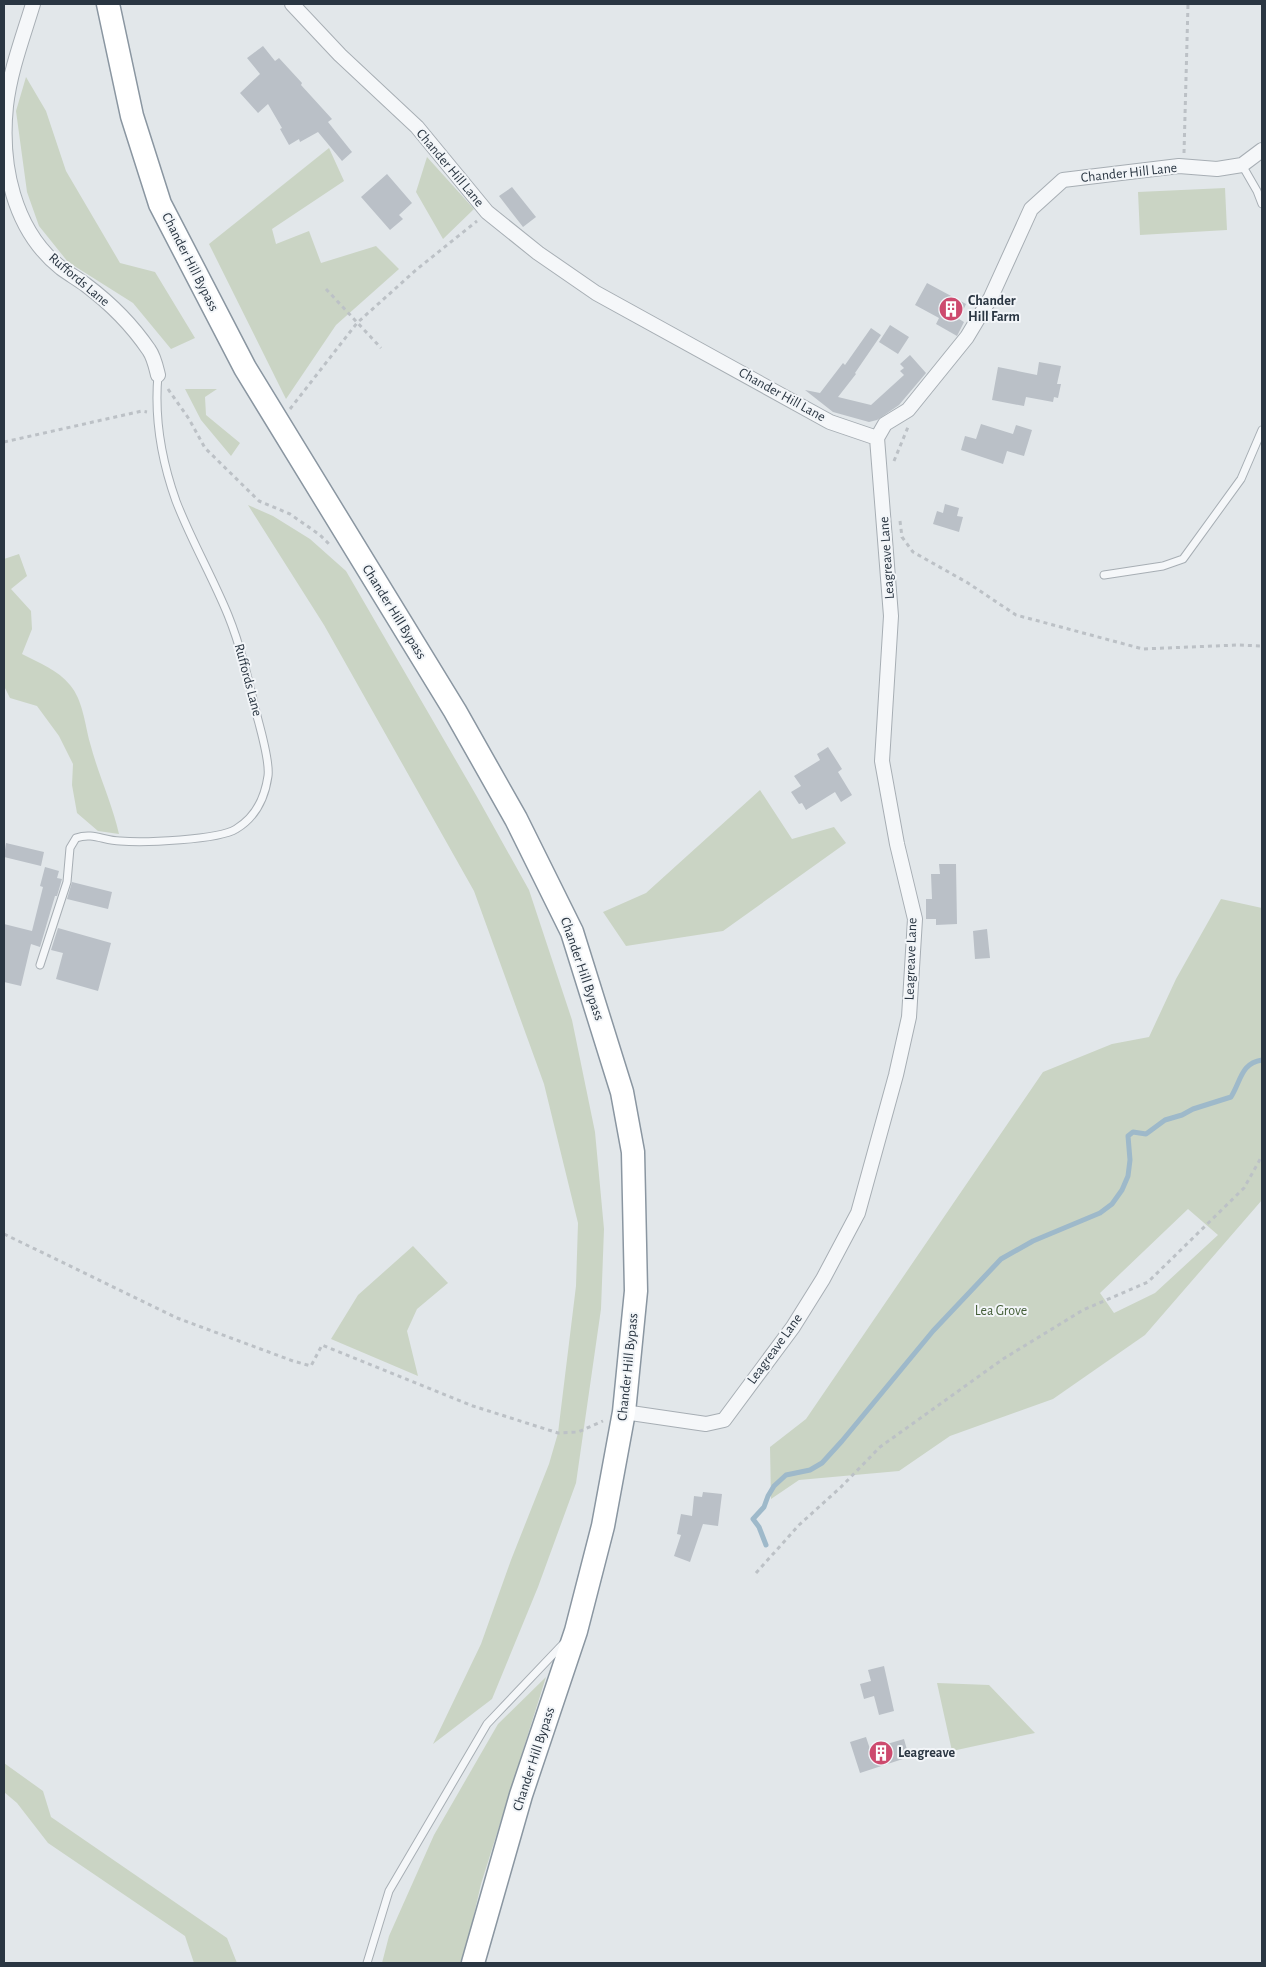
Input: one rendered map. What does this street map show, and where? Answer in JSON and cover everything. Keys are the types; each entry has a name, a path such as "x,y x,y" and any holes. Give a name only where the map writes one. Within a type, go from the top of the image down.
{"highway":[{"name":"Chander Hill Bypass","path":"108,4 132,116 160,204 245,368 455,711 516,819 572,932 622,1092 633,1152 636,1292 624,1412 604,1526 576,1631 521,1795 473,1963"}],"street":[{"name":"Ruffords Lane","path":"33,4 12,74 6,106 6,168 18,211 36,244 60,267 86,285 118,313 150,351 158,375"},
{"name":"Chander Hill Lane","path":"292,4 340,55 417,127 487,212 538,253 596,293 830,422 876,438 885,424 908,410 967,337 991,297 1031,209 1063,180 1179,166 1217,169 1242,165 1262,150"},
{"name":"Leagreave Lane","path":"624,1412 706,1424 724,1420 793,1327 823,1279 858,1213 896,1075 909,1017 915,918 897,844 882,761 891,616 876,438"}],"lane":[{"path":"1242,165 1262,204"},
{"name":"Ruffords Lane","path":"40,965 67,882 69,853 74,841 81,836 93,835 118,842 191,839 235,830 249,820 260,804 269,774 263,738 240,648 228,614 176,501 159,441 156,401 158,375"},
{"path":"1104,575 1164,566 1183,559 1242,479 1262,430"},
{"path":"366,1963 389,1891 487,1724 576,1631"}],"path":[{"path":"1179,166 1184,153 1188,4"},
{"path":"278,424 357,323 416,270 487,212"},
{"path":"326,289 381,348"},
{"path":"158,375 189,419 205,448 259,501 290,514 320,535 330,546 354,546"},
{"path":"4,442 142,411 157,414"},
{"path":"895,470 894,461 905,434"},
{"path":"900,518 902,537 913,552 968,583 1016,615 1143,649 1237,645 1262,646"},
{"path":"756,1573 798,1526 841,1487 880,1447 1011,1354 1083,1310 1148,1282 1244,1188 1262,1156"},
{"path":"4,1234 178,1318 293,1361 311,1366 322,1345 473,1406 558,1433 578,1432"}],"green space":[{"path":"26,77 46,111 66,171 120,263 155,272 195,338 171,349 133,303 68,262 39,226 27,192 16,111"},
{"path":"329,148 344,181 272,229 276,244 309,231 321,263 376,246 399,269 336,325 286,399 209,244"},
{"path":"427,157 474,209 443,239 416,192"},
{"path":"1225,188 1227,230 1140,235 1138,192"},
{"path":"185,389 217,389 205,397 206,415 240,443 231,456 201,420"},
{"path":"248,505 273,516 310,539 346,571 529,890 572,1020 595,1132 604,1229 601,1309 576,1483 538,1587 492,1699 433,1744 481,1644 511,1560 549,1464 558,1433 576,1286 578,1223 544,1084 474,891 324,625"},
{"path":"19,554 27,576 11,589 31,611 32,629 22,654 54,671 70,685 78,698 93,755 119,834 98,831 77,813 72,785 73,764 59,736 37,706 10,698 4,686 4,559"},
{"path":"760,790 792,839 834,827 846,843 723,931 626,946 603,912 646,893"},
{"name":"Lea Grove","path":"1221,899 1262,908 1262,1200 1145,1335 1053,1399 950,1436 899,1471 799,1480 771,1499 770,1447 806,1419 1043,1072 1112,1044 1149,1037 1176,979","holes":["1188,1209 1218,1235 1155,1293 1114,1313 1100,1293"]},
{"path":"413,1246 448,1283 417,1309 407,1331 418,1376 331,1339 358,1295"},
{"path":"546,1677 481,1884 463,1963 382,1963 389,1936 434,1835 498,1724"},
{"path":"937,1683 989,1685 1035,1733 952,1751"},
{"path":"4,1763 43,1791 51,1817 227,1938 237,1963 194,1963 185,1936 48,1843 17,1803 4,1792"}],"building":[{"path":"263,46 275,61 279,58 332,119 328,122 352,152 342,161 318,132 300,142 299,139 289,145 280,129 282,128 268,104 258,113 240,93 260,74 247,58"},
{"path":"387,174 412,203 399,215 403,219 390,230 361,197"},
{"path":"512,187 536,217 523,227 499,196"},
{"name":"Chander Hill Farm","path":"927,283 966,304 959,319 964,322 957,336 936,324 939,318 915,305"},
{"path":"890,325 909,337 898,354 879,342"},
{"path":"871,328 881,335 856,374 838,397 871,405 904,375 900,371 904,368 900,364 910,355 926,373 899,405 877,420 869,422 833,412 805,390 820,393 843,363 845,365"},
{"path":"1039,362 1061,366 1057,384 1061,384 1058,398 1054,397 1053,402 1026,397 1024,406 992,400 998,367 1037,375"},
{"path":"981,424 1013,434 1016,425 1032,430 1024,456 1007,451 1003,464 961,450 965,436 976,439"},
{"path":"945,504 959,508 957,516 963,517 959,532 933,524 937,511 943,513"},
{"path":"828,747 842,769 838,772 852,795 841,802 835,792 806,810 802,803 799,804 791,792 801,786 794,776 820,760 817,754"},
{"path":"6,843 44,852 41,866 4,857"},
{"path":"939,864 956,864 957,924 936,925 936,919 926,919 926,899 932,899 931,874 940,874"},
{"path":"45,867 59,871 57,878 62,879 40,947 31,944 21,986 4,982 4,924 32,931 43,887 40,886"},
{"path":"72,882 112,892 108,909 67,899"},
{"path":"58,928 111,943 98,991 56,979 63,953 51,950"},
{"path":"987,929 990,958 975,959 973,931"},
{"path":"703,1492 722,1494 718,1526 703,1524 690,1562 674,1556 681,1535 677,1534 681,1514 692,1516 694,1496 702,1497"},
{"path":"884,1666 894,1711 879,1715 874,1696 864,1699 860,1684 871,1681 868,1670"},
{"name":"Leagreave","path":"866,1737 870,1749 904,1739 909,1757 860,1773 850,1742"}],"waterway":[{"path":"766,1545 759,1527 753,1519 764,1507 774,1486 786,1475 810,1470 822,1463 933,1331 1001,1259 1033,1241 1100,1213 1112,1204 1122,1190 1128,1176 1130,1160 1128,1136 1133,1132 1146,1134 1165,1120 1231,1097 1246,1069 1255,1062 1262,1060"}],"place":[{"name":"Chander Hill Farm","path":"951,309"},
{"name":"Leagreave","path":"881,1753"}]}
